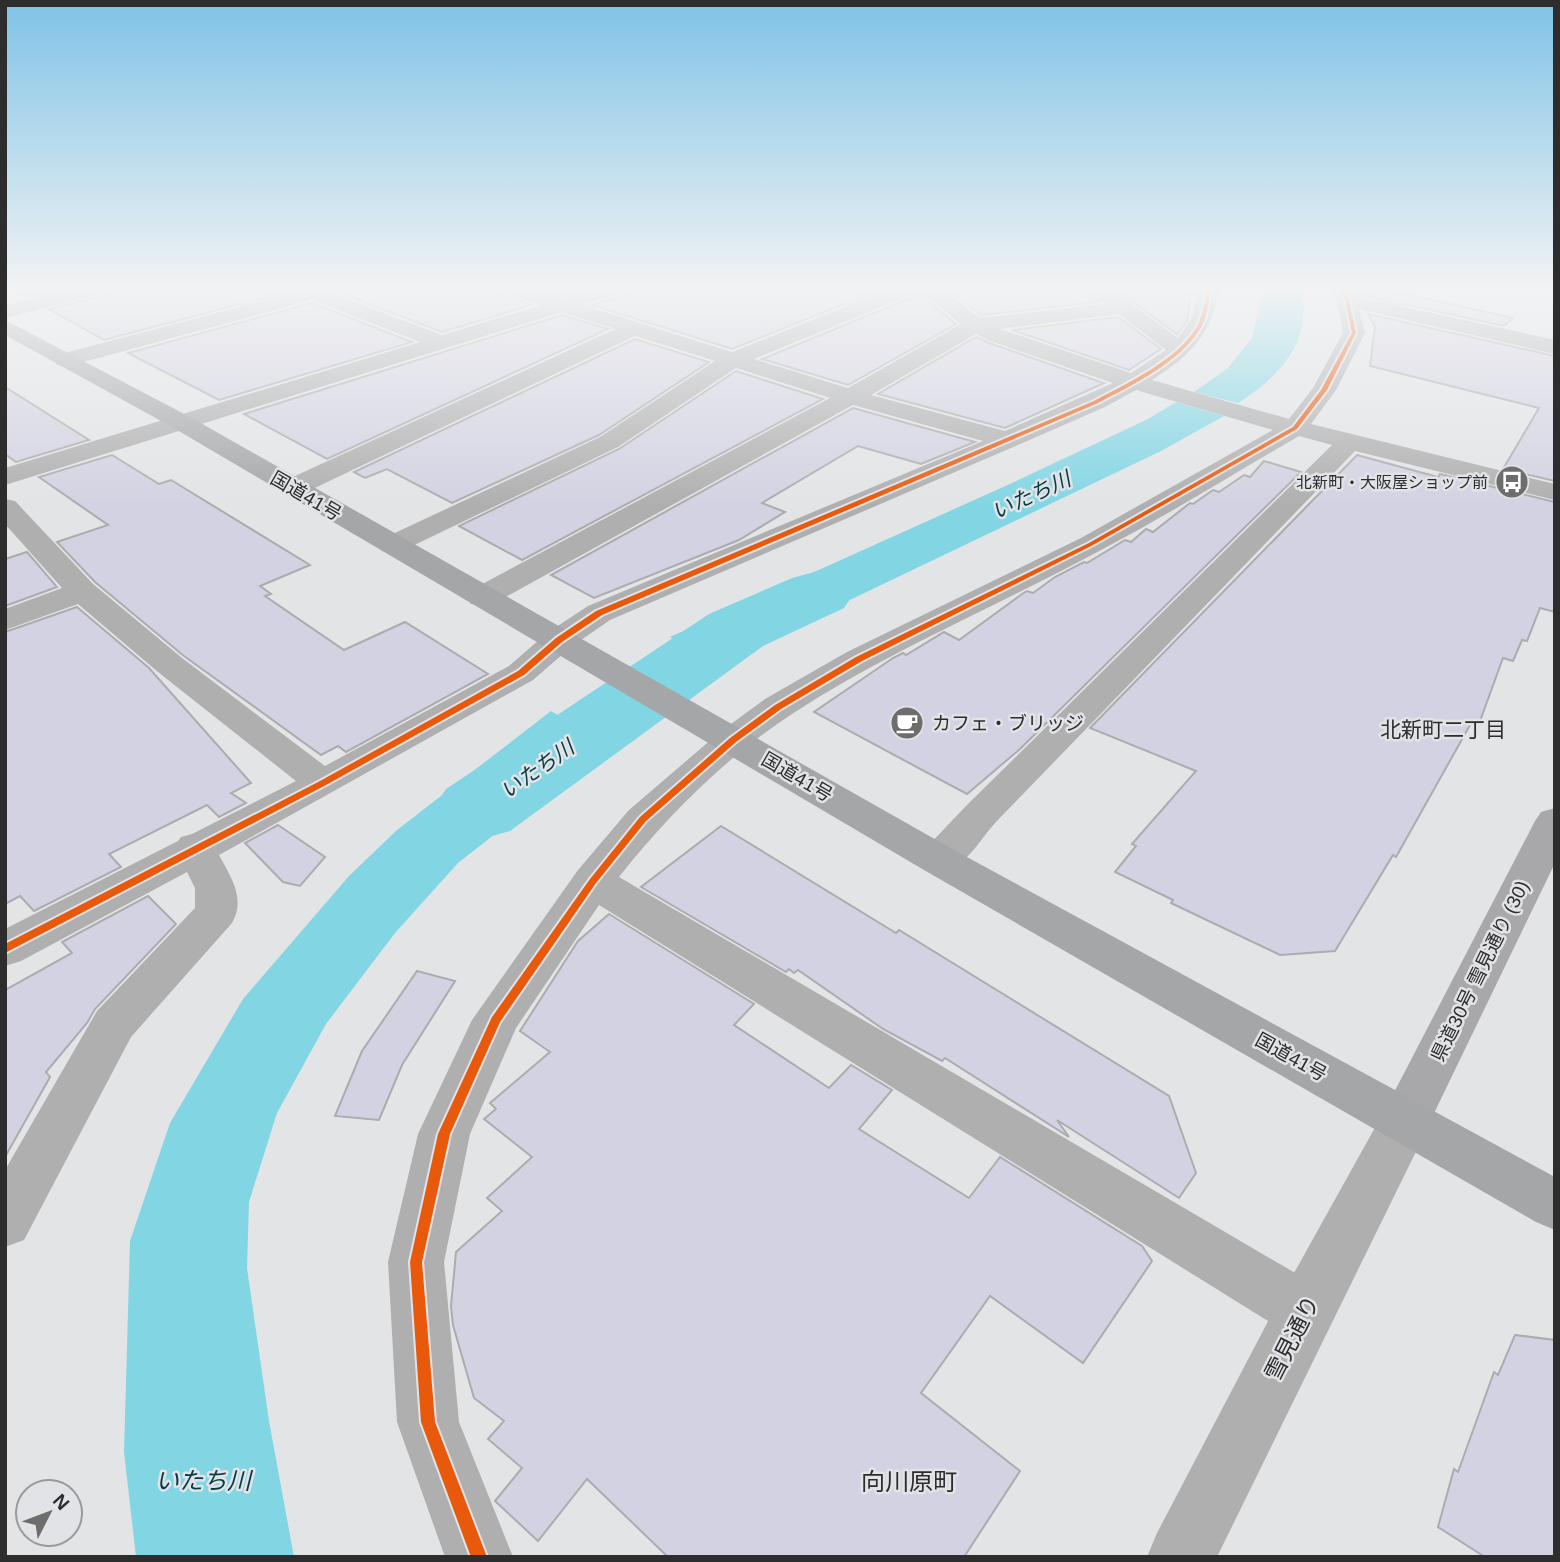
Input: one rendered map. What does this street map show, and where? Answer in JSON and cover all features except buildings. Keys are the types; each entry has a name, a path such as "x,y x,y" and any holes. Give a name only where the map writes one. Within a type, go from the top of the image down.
{"highway":[{"name":"国道41号","path":"65,360 181,422 939,860 1555,1205"}],"main road":[{"name":"県道30号 雪見通り (30)","path":"1405,1121 1555,821"}],"street":[{"path":"5,477 385,359"},
{"path":"292,488 568,359"},
{"path":"392,545 609,442 734,359 850,397 1009,440"},
{"path":"482,597 916,359"},
{"path":"1065,359 1133,382 1295,428 1555,492"},
{"path":"5,949 195,847 323,783 521,673 559,640 599,614 1096,402 1133,382 1165,359"},
{"path":"479,1557 428,1422 416,1262 444,1134 496,1020 593,881 643,819 724,735 859,659 1091,544 1295,428 1324,390 1340,359"},
{"path":"939,860 981,814 1350,442"},
{"path":"5,507 82,591 170,665 323,783"},
{"path":"5,620 82,591"},
{"path":"5,1222 114,1024 217,912 216,888 195,847"},
{"path":"593,881 1305,1311"},
{"name":"雪見通り","path":"1181,1557 1305,1311 1405,1121"}],"water":[{"path":"1235,359 1287,359 1268,381 1238,403 1194,392 1228,368"},
{"name":"いたち川","path":"1176,402 1224,416 1161,451 718,663 707,656 709,650 702,645 689,649 670,637 1012,483 1148,419"},
{"name":"いたち川","path":"551,711 575,725 567,731 581,740 591,735 614,748 555,787 458,863 395,933 326,1024 277,1113 249,1202 247,1268 269,1421 294,1557 136,1557 124,1452 130,1241 170,1123 243,999 349,876 397,830"}],"waterway":[{"name":"いたち川","path":"478,810 736,630 818,593"}],"cycle path":[{"path":"5,949 323,783 521,673 559,640 599,613 1096,402 1167,359"},
{"path":"479,1557 428,1422 416,1262 444,1134 496,1020 593,881 643,819 733,740 778,707 859,659 1091,544 1295,428 1324,390 1340,359"}],"place":[{"name":"北新町・大阪屋ショップ前","path":"1512,482"},
{"name":"カフェ・ブリッジ","path":"907,723"}],"district":[{"name":"北新町二丁目","path":"1443,729"},
{"name":"向川原町","path":"909,1481"}]}
